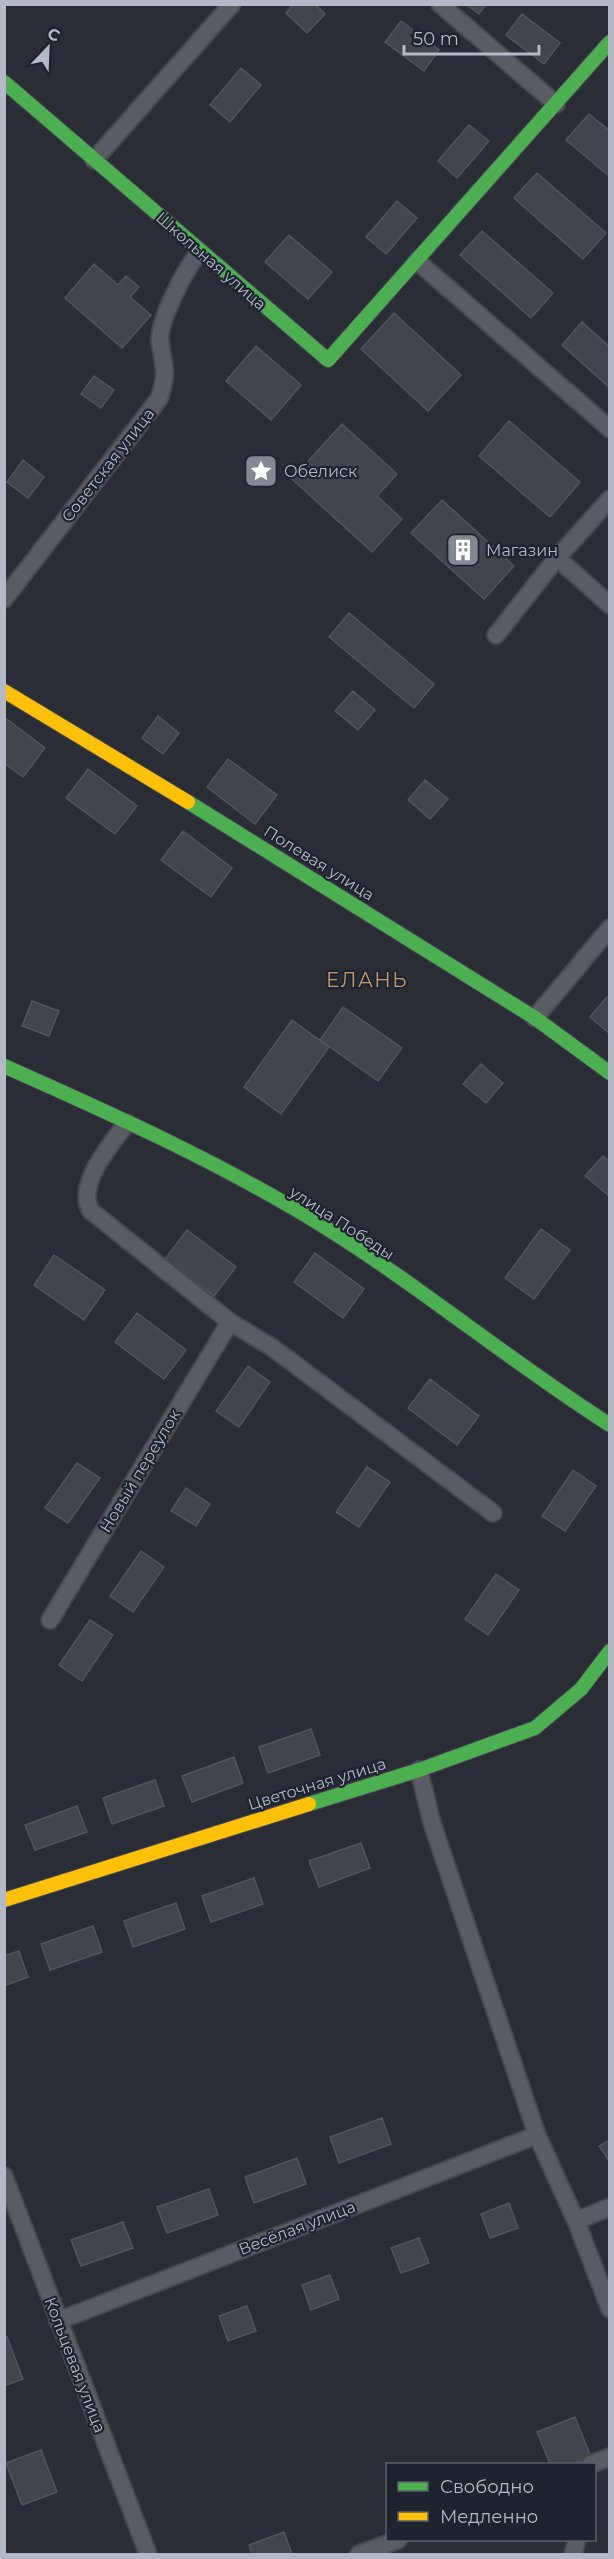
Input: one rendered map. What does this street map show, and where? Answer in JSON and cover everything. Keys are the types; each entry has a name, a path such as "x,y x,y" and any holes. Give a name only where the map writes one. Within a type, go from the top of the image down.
{"street":[{"path":"94,160 232,4"},
{"path":"440,4 556,104"},
{"path":"609,42 417,261 609,429"},
{"name":"Школьная улица","path":"4,82 328,360 417,261"},
{"name":"Советская улица","path":"4,599 159,399 167,376 160,338 170,304 189,264 200,252"},
{"path":"496,635 609,499"},
{"path":"558,558 609,605"},
{"name":"Полевая улица","path":"4,691 299,870 535,1018 609,1073"},
{"path":"535,1018 609,928"},
{"name":"улица Победы","path":"4,1066 188,1151 322,1225 554,1390 609,1425"},
{"path":"127,1123 99,1161 90,1184 87,1205 91,1211 230,1322 273,1348 494,1513"},
{"name":"Новый переулок","path":"50,1620 230,1322"},
{"name":"Цветочная улица","path":"4,1900 419,1770 535,1728 581,1689 609,1652"},
{"path":"419,1770 432,1823 537,2134 576,2221 609,2309"},
{"name":"Весёлая улица","path":"58,2321 537,2134"},
{"name":"Кольцевая улица","path":"4,2176 148,2554"},
{"path":"576,2221 609,2206"},
{"path":"594,2463 609,2457"},
{"path":"359,2554 395,2541"}],"building":[{"path":"294,4 315,4 325,14 307,33 286,13"},
{"path":"466,4 486,4 479,14"},
{"path":"522,14 560,43 544,64 506,35"},
{"path":"401,21 439,50 424,71 385,42"},
{"path":"241,68 261,85 230,122 210,105"},
{"path":"589,114 610,131 610,177 566,140"},
{"path":"469,125 489,141 457,178 438,161"},
{"path":"537,173 606,233 583,259 514,198"},
{"path":"397,201 417,218 386,254 366,237"},
{"path":"482,231 553,293 531,318 460,255"},
{"path":"289,235 332,272 308,299 265,262"},
{"path":"94,264 118,285 126,276 139,287 130,297 151,315 122,348 65,298"},
{"path":"394,313 461,375 428,411 361,349"},
{"path":"582,322 610,347 610,388 562,345"},
{"path":"256,346 301,385 271,420 226,381"},
{"path":"94,376 114,390 101,408 81,394"},
{"path":"509,421 580,482 550,517 479,456"},
{"path":"342,424 397,474 377,496 402,519 372,552 292,479"},
{"path":"23,460 44,477 28,498 7,482"},
{"name":"Магазин","path":"442,500 514,566 484,599 411,533"},
{"path":"349,613 434,684 414,708 329,637"},
{"path":"353,691 375,710 358,730 335,711"},
{"path":"158,716 179,733 163,754 142,738"},
{"path":"4,717 45,748 23,777 4,763"},
{"path":"228,759 277,795 255,824 207,787"},
{"path":"88,769 137,806 115,834 66,798"},
{"path":"425,780 448,799 430,819 408,800"},
{"path":"183,831 232,868 211,897 161,860"},
{"path":"607,997 610,999 610,1034 590,1017"},
{"path":"32,1001 59,1011 49,1036 22,1026"},
{"path":"343,1007 402,1048 378,1081 320,1040"},
{"path":"292,1020 329,1047 281,1114 244,1087"},
{"path":"481,1064 503,1083 486,1103 463,1084"},
{"path":"603,1156 610,1162 608,1195 585,1176"},
{"path":"541,1229 570,1250 534,1299 505,1278"},
{"path":"187,1230 236,1267 214,1296 165,1259"},
{"path":"315,1253 364,1289 343,1318 294,1282"},
{"path":"54,1255 105,1290 84,1320 34,1285"},
{"path":"137,1313 186,1350 164,1379 115,1342"},
{"path":"248,1366 270,1382 239,1427 216,1411"},
{"path":"430,1379 479,1416 457,1445 408,1408"},
{"path":"77,1463 100,1478 68,1523 45,1508"},
{"path":"367,1467 390,1482 359,1527 336,1512"},
{"path":"573,1470 596,1486 565,1531 542,1516"},
{"path":"186,1488 210,1504 196,1526 171,1511"},
{"path":"141,1551 164,1567 133,1612 110,1596"},
{"path":"496,1574 519,1590 488,1635 465,1619"},
{"path":"90,1620 113,1635 82,1681 59,1665"},
{"path":"311,1729 320,1755 268,1773 259,1747"},
{"path":"234,1757 243,1783 192,1802 182,1776"},
{"path":"155,1780 164,1806 112,1824 103,1798"},
{"path":"77,1806 87,1832 35,1850 25,1825"},
{"path":"361,1843 370,1868 319,1887 309,1861"},
{"path":"254,1878 263,1904 211,1922 202,1896"},
{"path":"176,1903 185,1929 133,1947 124,1921"},
{"path":"93,1926 102,1952 50,1970 41,1944"},
{"path":"19,1951 28,1977 4,1986 4,1956"},
{"path":"382,2118 391,2144 339,2163 330,2137"},
{"path":"610,2140 610,2162 599,2146"},
{"path":"297,2158 306,2184 254,2203 245,2177"},
{"path":"209,2189 218,2215 167,2233 157,2207"},
{"path":"509,2203 518,2228 490,2238 481,2214"},
{"path":"123,2222 133,2248 81,2266 71,2240"},
{"path":"419,2238 429,2263 401,2273 391,2248"},
{"path":"330,2275 339,2299 311,2310 302,2285"},
{"path":"247,2306 256,2331 228,2341 219,2316"},
{"path":"7,2337 23,2379 4,2386 4,2338"},
{"path":"575,2417 591,2457 576,2463 550,2463 537,2432"},
{"path":"41,2450 57,2492 22,2505 6,2463"},
{"path":"284,2532 292,2554 252,2554 249,2545"}],"traffic: fast":[{"path":"4,82 328,360 610,42"},
{"path":"188,802 535,1018 610,1073"},
{"path":"4,1066 165,1140 282,1201 394,1273 537,1376 610,1425"},
{"path":"309,1804 419,1770 535,1728 581,1689 610,1651"}],"traffic: slow":[{"path":"4,691 188,802"},
{"path":"4,1900 309,1804"}],"place":[{"name":"Обелиск","path":"261,471"},
{"name":"Магазин","path":"463,550"}],"district":[{"name":"ЕЛАНЬ","path":"367,980"}]}
